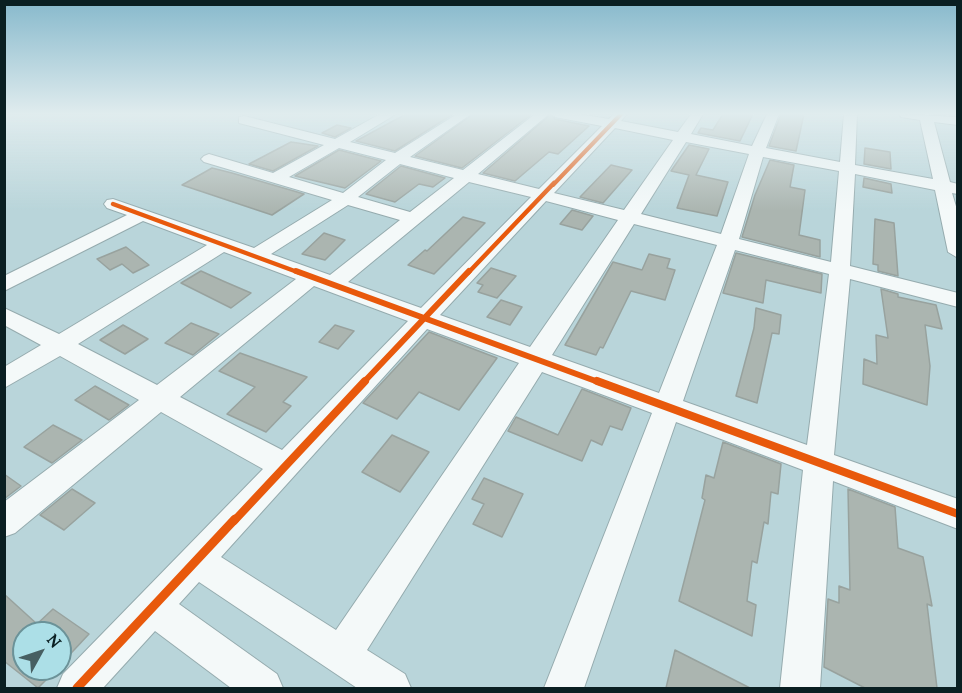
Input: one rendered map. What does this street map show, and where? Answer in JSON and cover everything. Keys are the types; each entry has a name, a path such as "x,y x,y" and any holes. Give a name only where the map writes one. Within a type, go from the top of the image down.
{"street":[{"path":"274,179 334,146"},
{"path":"347,146 957,300"},
{"path":"255,256 344,200 416,146"},
{"path":"4,522 160,398 322,281 414,219 503,146"},
{"path":"77,688 424,318 590,146"},
{"path":"341,656 676,146"},
{"path":"732,146 950,188"},
{"path":"564,688 665,407 728,242 759,146"},
{"path":"800,688 819,463 840,271 848,146"},
{"path":"936,146 950,188 957,252"},
{"path":"209,159 414,219"},
{"path":"113,204 957,514"},
{"path":"4,285 142,215"},
{"path":"4,379 62,346 223,244"},
{"path":"4,315 285,466"},
{"path":"195,560 391,688"},
{"path":"153,607 263,688"}],"building":[{"path":"283,146 317,146 273,171 249,164"},
{"path":"377,146 402,146 395,151"},
{"path":"428,146 490,146 462,168 415,156"},
{"path":"514,146 566,146 558,154 549,152 515,181 483,173"},
{"path":"688,146 709,149 696,175 728,182 717,216 677,208 689,175 671,171"},
{"path":"771,146 797,146 796,151"},
{"path":"865,148 890,152 891,169 864,164"},
{"path":"339,150 381,161 345,188 295,176"},
{"path":"770,160 794,165 790,187 805,190 799,235 820,240 820,257 742,237 755,195"},
{"path":"611,165 632,170 603,203 580,197"},
{"path":"401,166 445,178 433,187 419,184 395,202 366,194"},
{"path":"212,168 304,194 272,215 182,185"},
{"path":"864,178 891,184 892,193 863,187"},
{"path":"572,210 593,216 582,230 560,224"},
{"path":"463,217 485,223 434,274 408,265 425,250 427,251"},
{"path":"875,219 894,223 898,276 878,271 878,265 873,264"},
{"path":"324,233 345,240 325,260 302,254"},
{"path":"126,247 149,265 133,273 122,264 110,270 97,259"},
{"path":"736,253 822,274 821,293 766,280 763,303 723,293"},
{"path":"649,254 670,259 667,268 675,270 665,300 631,291 603,348 600,347 596,355 565,345 613,262 642,270"},
{"path":"491,268 516,276 497,298 478,292 483,285 477,283"},
{"path":"201,271 251,293 231,308 181,283"},
{"path":"881,289 898,294 898,297 936,305 942,329 925,325 930,366 927,405 863,384 864,359 877,364 876,335 888,338"},
{"path":"501,300 522,307 510,325 487,317"},
{"path":"756,308 781,315 779,334 772,333 757,403 736,396 754,328"},
{"path":"191,323 219,334 193,355 165,343"},
{"path":"123,325 148,339 125,354 100,340"},
{"path":"335,325 354,331 338,349 319,342"},
{"path":"429,332 497,358 459,410 419,392 397,419 363,403"},
{"path":"240,353 307,377 283,402 291,406 266,432 227,414 255,387 219,371"},
{"path":"95,386 129,405 109,420 75,400"},
{"path":"582,389 631,408 622,430 610,426 602,445 591,440 582,461 508,431 516,417 558,435"},
{"path":"53,425 82,440 52,463 24,447"},
{"path":"392,435 429,452 400,492 362,472"},
{"path":"723,442 781,464 778,494 771,492 768,524 764,522 757,563 752,561 747,601 756,605 752,636 679,601 705,500 702,498 706,475 714,478"},
{"path":"4,474 21,486 4,499"},
{"path":"484,478 523,494 502,537 473,524 484,504 472,499"},
{"path":"72,489 95,503 64,530 40,515"},
{"path":"848,489 895,507 898,548 923,557 932,606 927,604 937,688 865,688 824,667 828,599 839,603 839,586 850,590"},
{"path":"4,594 34,621 12,621 12,667 4,661"},
{"path":"53,609 70,621 40,621"},
{"path":"72,622 89,634 72,652"},
{"path":"675,650 750,688 666,688"},
{"path":"29,681 45,681 38,688"}],"cycle path":[{"path":"77,688 424,318 590,146"},
{"path":"113,204 958,514"}]}
